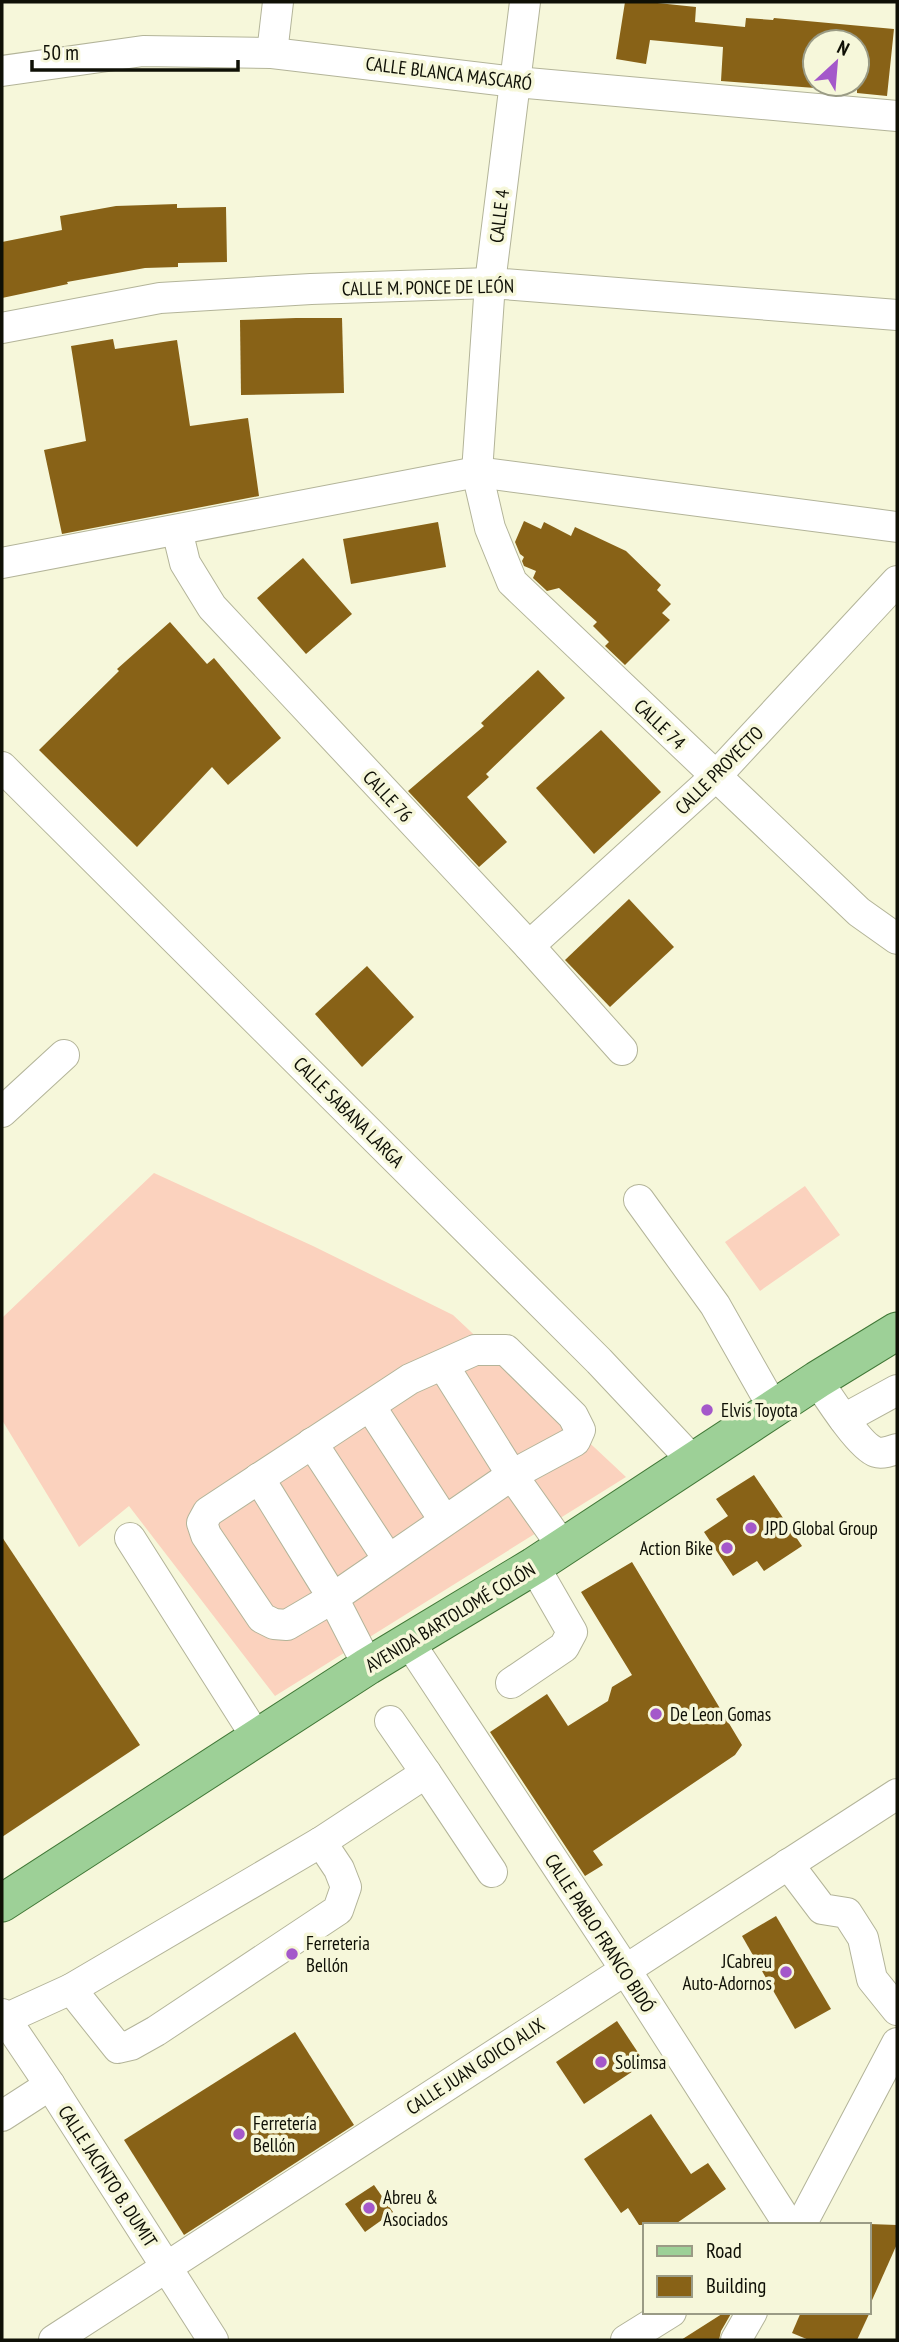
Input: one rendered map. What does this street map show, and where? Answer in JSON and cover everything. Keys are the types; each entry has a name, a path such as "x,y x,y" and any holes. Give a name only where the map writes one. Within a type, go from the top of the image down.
{"main road":[{"name":"AVENIDA BARTOLOMÉ COLÓN","path":"2,1903 368,1666 548,1557 817,1380 897,1331"}],"street":[{"path":"272,53 278,2"},
{"name":"CALLE 4","path":"477,472 490,283 525,2"},
{"name":"CALLE BLANCA MASCARÓ","path":"2,71 143,51 272,53 516,82 897,117"},
{"name":"CALLE M. PONCE DE LEÓN","path":"2,328 160,298 311,289 490,283 897,315"},
{"path":"2,563 477,472 897,527"},
{"name":"CALLE 74","path":"477,472 490,528 512,582 859,912 897,939"},
{"name":"CALLE 76","path":"177,530 185,563 212,607 622,1049"},
{"name":"CALLE PROYECTO","path":"529,946 715,777 897,581"},
{"name":"CALLE SABANA LARGA","path":"2,767 599,1361 693,1461"},
{"path":"2,1112 64,1055"},
{"path":"639,1200 716,1305 774,1409"},
{"path":"475,1350 506,1350 573,1416 580,1430 575,1441 512,1475 333,1598 287,1625 274,1624 262,1618 206,1535 202,1523 208,1512 410,1380 443,1364 475,1350"},
{"path":"443,1364 512,1475 548,1557 572,1632 564,1647 511,1683"},
{"path":"817,1380 844,1419 869,1448 877,1452 897,1450"},
{"path":"844,1419 897,1390"},
{"path":"370,1406 444,1520"},
{"path":"312,1443 388,1559"},
{"path":"259,1478 333,1598 368,1666"},
{"path":"130,1538 257,1738"},
{"name":"CALLE PABLO FRANCO BIDÓ","path":"409,1642 625,1969 788,2223"},
{"path":"390,1721 492,1872"},
{"path":"4,2017 71,1989 321,1842 426,1773"},
{"name":"CALLE JUAN GOICO ALIX","path":"54,2340 897,1794"},
{"path":"71,1989 118,2048 131,2045 156,2031 338,1909 346,1887 339,1868 321,1842"},
{"path":"788,1864 822,1909 847,1913 863,1938 872,1979 897,2010"},
{"name":"CALLE JACINTO B. DUMIT","path":"4,2017 213,2340"},
{"path":"802,2223 897,2043"},
{"path":"2,2116 50,2085"},
{"path":"626,2340 668,2314"},
{"path":"736,2340 751,2314"}],"shaded area":[{"path":"154,1173 313,1246 453,1315 626,1477 275,1696 129,1506 79,1547 2,1420 2,1318"},
{"path":"805,1186 840,1235 760,1291 725,1242"}],"building":[{"path":"625,2 696,7 695,22 745,27 746,18 774,18 894,29 887,96 871,94 871,28 801,28 801,87 721,81 723,47 650,40 646,64 616,59"},
{"path":"177,204 177,208 226,207 227,262 178,263 178,267 145,268 67,282 68,284 2,298 2,242 62,230 60,216 116,206"},
{"path":"342,318 344,393 241,395 240,320"},
{"path":"113,339 115,349 177,340 190,426 248,418 259,496 62,534 44,450 86,441 71,346"},
{"path":"524,521 541,529 544,522 571,536 575,527 626,551 661,585 657,590 671,604 662,613 670,620 625,665 605,646 609,642 593,626 597,622 559,588 547,591 533,578 536,571 524,566 524,557 515,542"},
{"path":"438,522 446,567 351,584 343,539"},
{"path":"303,558 352,614 306,654 257,598"},
{"path":"170,622 207,664 214,658 281,738 228,785 212,767 137,847 39,750 119,671 117,669"},
{"path":"538,670 565,698 486,774 489,777 467,797 507,842 479,867 408,791 484,726 481,723"},
{"path":"601,730 661,792 594,854 536,788"},
{"path":"629,899 674,947 610,1007 565,960"},
{"path":"367,966 414,1017 362,1067 315,1014"},
{"path":"754,1475 802,1546 764,1571 757,1561 733,1576 704,1532 728,1516 716,1499"},
{"path":"2,1537 140,1745 2,1837"},
{"name":"De Leon Gomas","path":"632,1562 742,1745 735,1755 593,1851 603,1865 585,1876 490,1732 547,1694 568,1726 608,1701 612,1687 632,1675 581,1592"},
{"name":"JCabreu Auto-Adornos","path":"776,1916 831,2009 795,2029 742,1936"},
{"name":"Solimsa","path":"617,2021 645,2063 584,2104 556,2062"},
{"name":"Ferretería Bellón","path":"295,2032 354,2125 184,2235 124,2140"},
{"path":"651,2114 691,2174 708,2163 726,2189 677,2223 639,2225 628,2208 621,2213 584,2159"},
{"name":"Abreu & Asociados","path":"374,2185 393,2212 365,2232 345,2204"},
{"path":"871,2224 897,2225 897,2244 871,2302"},
{"path":"722,2314 731,2314 719,2340 681,2340"},
{"path":"800,2314 869,2314 857,2340 809,2340 792,2333"}],"place":[{"name":"Elvis Toyota","path":"707,1410"},
{"name":"JPD Global Group","path":"751,1528"},
{"name":"Action Bike","path":"727,1548"},
{"name":"De Leon Gomas","path":"656,1714"},
{"name":"Ferreteria Bellón","path":"292,1954"},
{"name":"JCabreu Auto-Adornos","path":"786,1972"},
{"name":"Solimsa","path":"601,2062"},
{"name":"Ferretería Bellón","path":"239,2134"},
{"name":"Abreu & Asociados","path":"369,2208"}]}
